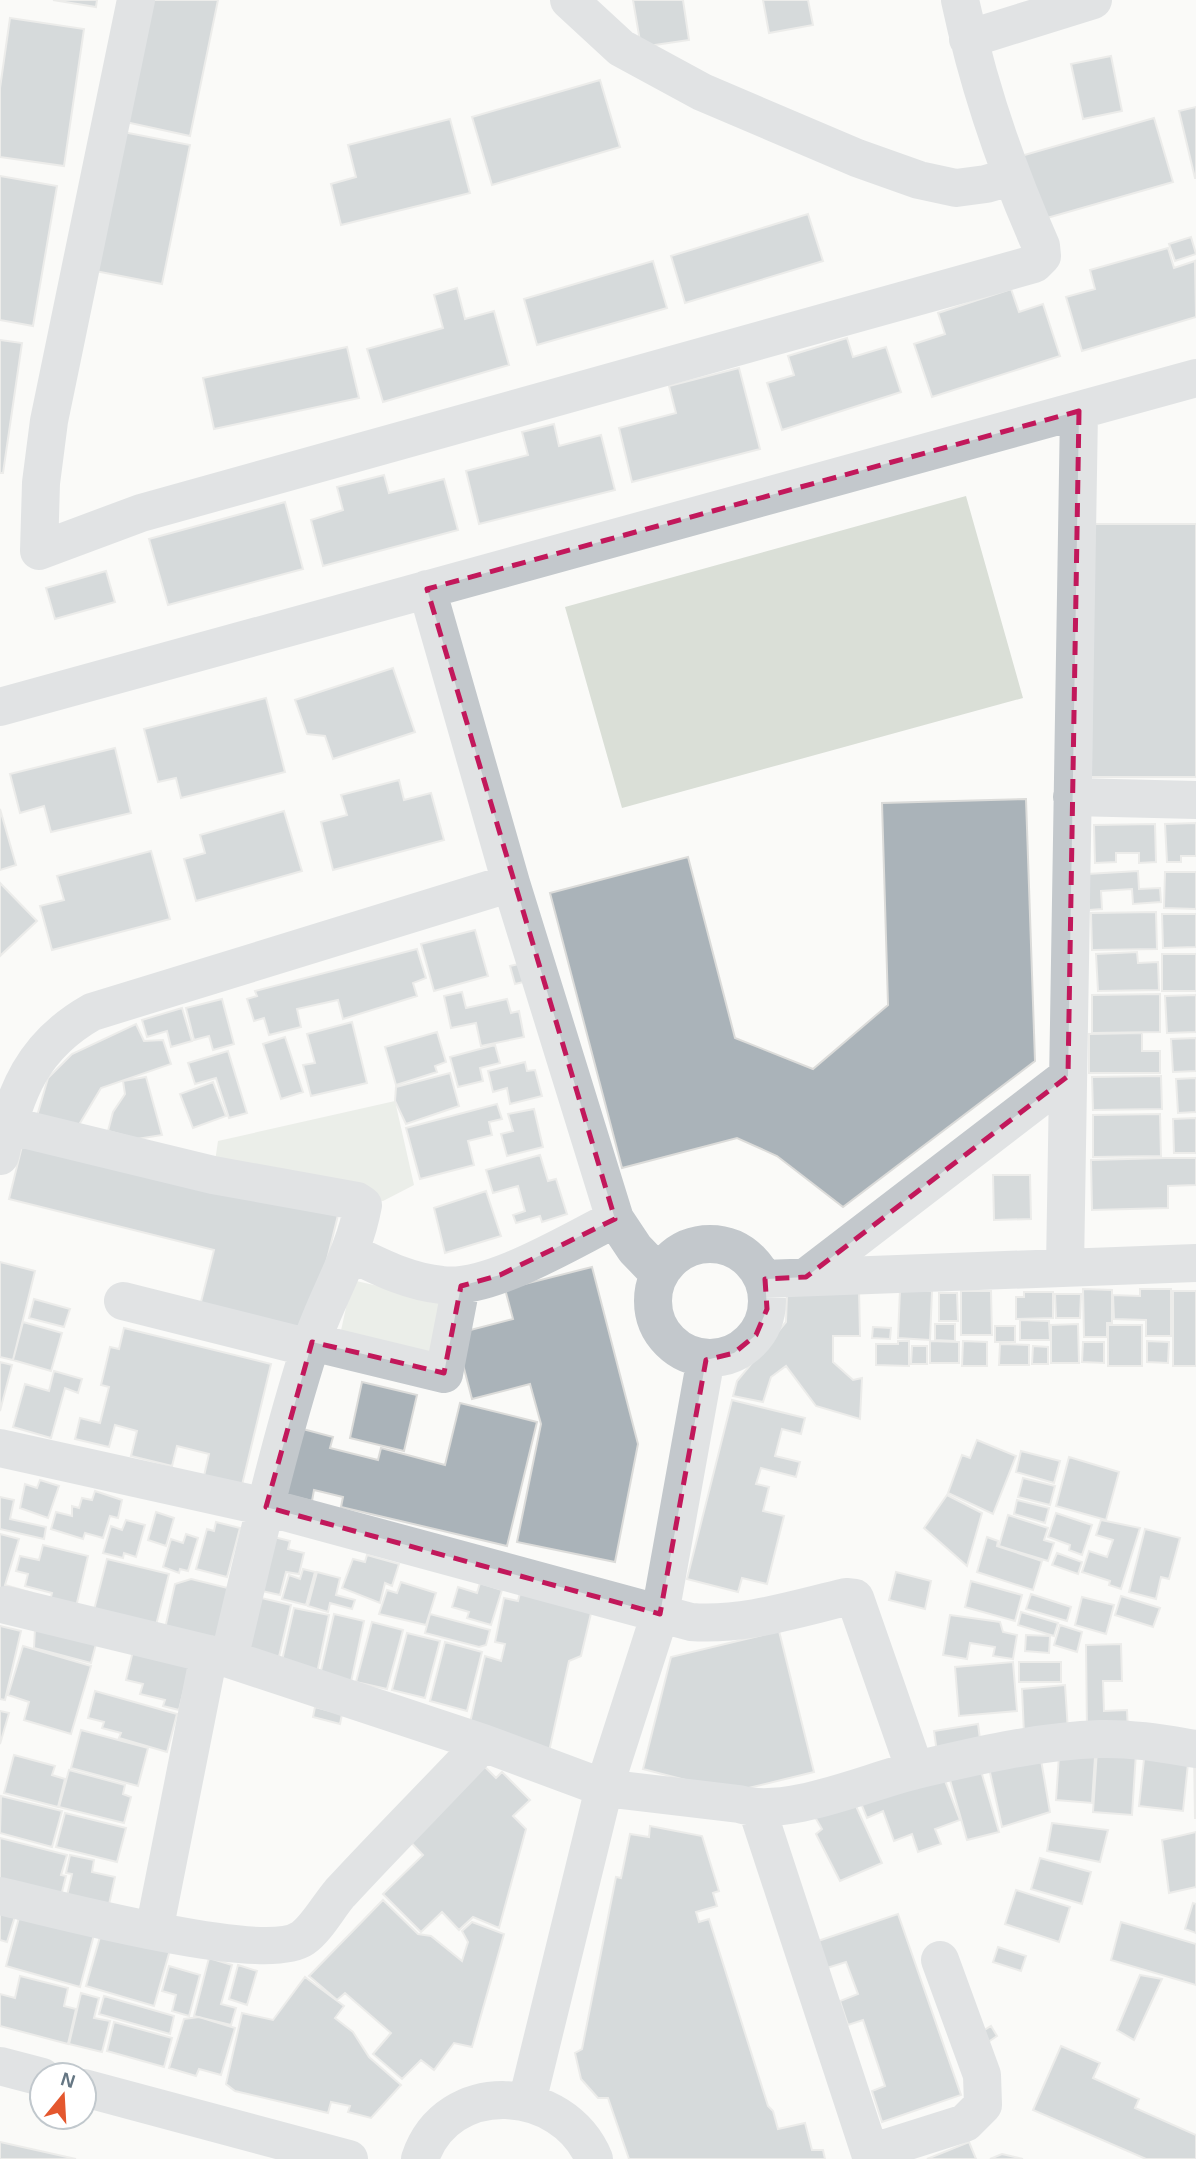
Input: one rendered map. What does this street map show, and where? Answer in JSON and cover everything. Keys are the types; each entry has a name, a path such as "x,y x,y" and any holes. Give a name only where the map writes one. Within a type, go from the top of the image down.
{"street":[{"path":"136,0 49,421 41,483 39,551 141,513 1034,264 1042,256 1041,246 1010,177 968,39 960,0"},
{"path":"569,0 621,48 702,92 857,158 919,180 956,188 1010,177"},
{"path":"968,39 1093,0"},
{"path":"0,707 1196,378"},
{"path":"1065,1268 1079,411"},
{"path":"427,589 511,883 615,1219 635,1249 659,1274"},
{"path":"1072,797 1196,800"},
{"path":"154,1931 219,1656 266,1507 312,1342 351,1252 363,1207 357,1201 213,1174 4,1140 17,1093 47,1046 61,1032 92,1012 511,883"},
{"path":"806,1278 1068,1076"},
{"path":"351,1252 421,1282 461,1286 500,1275 615,1219"},
{"path":"713,1244 740,1252 764,1279 767,1309 756,1335 734,1353 706,1358 679,1350 659,1329 652,1302 659,1274 678,1253 695,1245 713,1244"},
{"path":"764,1279 1196,1263"},
{"path":"312,1342 443,1374 461,1286"},
{"path":"123,1301 306,1347 312,1342"},
{"path":"527,2102 604,1788 660,1614 706,1358"},
{"path":"0,1448 266,1507 660,1614 715,1624 846,1597 855,1598 915,1770"},
{"path":"6,1605 219,1656 483,1743 604,1788 739,1804 757,1809 808,1800 915,1770 1062,1742 1103,1739 1196,1749"},
{"path":"0,1896 154,1931 255,1945 279,1945 302,1939 338,1895 483,1743"},
{"path":"757,1809 871,2156 965,2123 983,2105 982,2075 940,1960"},
{"path":"0,2066 28,2073"},
{"path":"98,2092 349,2159"},
{"path":"420,2159 436,2132 460,2112 489,2101 527,2102 551,2110 567,2121 584,2140 594,2159"}],"highlighted area":[{"path":"1079,411 1068,1076 806,1277 765,1279 767,1309 756,1335 734,1353 706,1360 660,1614 266,1507 312,1342 444,1373 461,1286 500,1275 615,1219 427,589"}],"shaded area":[{"path":"966,496 1023,698 622,808 565,607"},
{"path":"395,1101 414,1185 383,1201 213,1175 218,1141"},
{"path":"352,1280 452,1303 437,1372 337,1349"}],"building":[{"path":"53,0 97,0 96,7"},
{"path":"146,0 218,0 190,136 121,121"},
{"path":"633,0 683,0 689,40 641,47"},
{"path":"763,0 808,0 813,25 769,33"},
{"path":"10,18 84,29 64,166 0,157 0,88"},
{"path":"1111,56 1122,111 1083,119 1071,64"},
{"path":"600,80 620,147 492,185 472,117"},
{"path":"1196,107 1196,178 1195,178 1179,111"},
{"path":"1154,118 1173,182 1040,220 1021,156"},
{"path":"450,119 470,193 341,225 331,184 356,177 348,145"},
{"path":"118,131 190,145 162,284 90,270"},
{"path":"0,176 57,186 33,326 0,320"},
{"path":"808,214 823,261 685,303 671,256"},
{"path":"1191,237 1196,254 1175,261 1169,244"},
{"path":"1168,248 1174,268 1195,261 1196,317 1082,351 1066,297 1095,289 1090,270"},
{"path":"653,261 667,308 537,345 524,299"},
{"path":"457,288 465,319 494,311 509,365 383,402 367,349 443,328 434,295"},
{"path":"1011,289 1019,312 1043,304 1060,356 932,397 914,344 945,334 938,313"},
{"path":"847,338 853,357 886,347 901,392 782,430 767,383 794,375 788,356"},
{"path":"0,340 22,343 3,473 0,473"},
{"path":"347,347 359,398 214,429 203,378"},
{"path":"739,368 760,449 632,482 619,428 676,413 669,386"},
{"path":"554,424 559,446 601,435 615,490 479,524 466,471 528,455 522,432"},
{"path":"384,475 389,493 444,479 458,530 323,566 311,520 343,510 337,487"},
{"path":"285,502 303,569 168,605 149,539"},
{"path":"1092,524 1196,524 1196,777 1091,777"},
{"path":"106,571 115,602 55,619 46,588"},
{"path":"393,668 415,732 333,759 325,736 307,734 295,700"},
{"path":"266,698 285,772 181,798 176,778 158,782 144,729"},
{"path":"115,748 131,813 51,832 44,806 20,813 10,774"},
{"path":"399,780 404,800 431,793 444,840 333,870 321,822 347,815 341,795"},
{"path":"1026,799 1035,1061 843,1207 777,1156 737,1138 622,1168 550,893 688,857 735,1038 813,1069 888,1005 882,803"},
{"path":"0,809 16,865 0,870"},
{"path":"284,811 302,871 196,901 184,859 205,853 200,835"},
{"path":"1196,823 1196,856 1181,856 1181,862 1167,862 1165,824"},
{"path":"1155,824 1156,862 1139,863 1139,853 1116,853 1116,862 1095,863 1094,825"},
{"path":"151,851 170,919 52,950 40,906 64,900 57,876"},
{"path":"1138,871 1139,889 1160,888 1161,902 1133,904 1132,889 1101,891 1102,909 1089,910 1087,874"},
{"path":"1165,872 1196,872 1196,909 1164,908"},
{"path":"0,883 37,921 0,956"},
{"path":"1156,912 1157,949 1092,950 1091,913"},
{"path":"1162,914 1196,914 1196,947 1163,948"},
{"path":"475,930 488,976 434,991 421,944"},
{"path":"417,949 426,978 413,983 417,996 343,1019 338,1000 297,1009 301,1027 269,1035 264,1018 254,1021 247,999 257,996 255,991"},
{"path":"1137,952 1138,963 1158,962 1159,990 1098,991 1096,954"},
{"path":"1162,954 1196,954 1196,991 1162,991"},
{"path":"527,962 532,980 515,984 510,966"},
{"path":"462,992 466,1008 507,999 511,1013 519,1011 524,1037 481,1046 476,1023 451,1028 444,996"},
{"path":"1160,994 1160,1032 1092,1033 1092,995"},
{"path":"1196,995 1196,1032 1167,1033 1165,996"},
{"path":"222,999 234,1044 213,1050 209,1036 194,1040 186,1008"},
{"path":"182,1008 192,1041 171,1047 167,1031 147,1037 142,1020"},
{"path":"352,1022 367,1083 311,1096 303,1065 315,1063 307,1034"},
{"path":"136,1024 144,1041 163,1040 171,1064 101,1088 77,1128 37,1116 48,1078 72,1054"},
{"path":"437,1032 446,1062 435,1066 437,1072 396,1085 385,1047"},
{"path":"1142,1033 1142,1051 1160,1051 1160,1073 1089,1073 1089,1034"},
{"path":"285,1037 303,1092 281,1099 263,1044"},
{"path":"1196,1038 1196,1071 1173,1072 1171,1039"},
{"path":"495,1045 500,1063 480,1068 483,1081 458,1087 450,1057"},
{"path":"228,1051 247,1113 229,1118 216,1078 195,1084 188,1063"},
{"path":"525,1062 527,1071 535,1070 542,1096 510,1104 507,1088 493,1092 488,1071"},
{"path":"450,1073 459,1106 406,1124 395,1101 396,1087"},
{"path":"1161,1076 1162,1109 1093,1110 1092,1077"},
{"path":"146,1077 162,1135 137,1139 108,1131 113,1112 125,1094 123,1081"},
{"path":"1196,1078 1196,1112 1178,1113 1176,1079"},
{"path":"213,1082 226,1116 193,1128 180,1094"},
{"path":"497,1104 502,1119 489,1122 492,1135 468,1141 474,1165 420,1179 406,1128"},
{"path":"534,1109 543,1147 507,1156 501,1134 513,1131 508,1114"},
{"path":"1160,1114 1161,1156 1093,1157 1093,1115"},
{"path":"1196,1118 1196,1153 1174,1153 1173,1119"},
{"path":"23,1142 340,1207 307,1341 198,1314 214,1250 9,1199"},
{"path":"540,1155 548,1181 556,1179 567,1214 542,1222 540,1216 516,1223 513,1215 525,1211 518,1186 493,1193 486,1170"},
{"path":"1196,1158 1196,1185 1168,1186 1168,1208 1092,1210 1091,1160"},
{"path":"993,1175 1030,1175 1031,1219 994,1220"},
{"path":"486,1191 501,1236 445,1253 434,1208"},
{"path":"0,1262 35,1271 13,1360 0,1357"},
{"path":"592,1267 638,1444 615,1562 517,1542 541,1424 530,1384 472,1399 455,1334 513,1319 505,1289"},
{"path":"859,1289 860,1336 833,1336 833,1362 853,1380 862,1378 860,1419 816,1406 786,1366 771,1377 763,1402 733,1396 737,1381 786,1322 787,1294"},
{"path":"1083,1289 1112,1290 1112,1323 1107,1323 1107,1337 1084,1337"},
{"path":"1140,1289 1171,1289 1171,1336 1146,1336 1146,1320 1114,1319 1113,1295 1140,1296"},
{"path":"900,1290 932,1291 930,1340 898,1338"},
{"path":"961,1291 991,1291 992,1335 961,1335"},
{"path":"1173,1291 1196,1291 1196,1366 1173,1366"},
{"path":"1024,1292 1053,1292 1053,1318 1016,1319 1016,1297 1024,1297"},
{"path":"939,1293 957,1293 958,1321 939,1321"},
{"path":"1055,1294 1081,1294 1080,1318 1056,1318"},
{"path":"34,1299 70,1309 64,1327 29,1318"},
{"path":"1020,1320 1049,1321 1050,1340 1020,1340"},
{"path":"23,1322 62,1333 51,1371 13,1360"},
{"path":"935,1324 955,1324 955,1341 935,1340"},
{"path":"1078,1324 1079,1363 1051,1363 1051,1325"},
{"path":"1108,1325 1142,1325 1142,1366 1108,1366"},
{"path":"995,1326 1015,1326 1015,1342 995,1342"},
{"path":"873,1327 891,1328 890,1339 872,1338"},
{"path":"124,1328 271,1364 242,1485 204,1476 209,1454 177,1446 172,1466 131,1456 137,1431 115,1425 109,1447 75,1439 80,1418 100,1423 109,1387 101,1385 110,1347 119,1349"},
{"path":"898,1341 909,1341 909,1366 876,1365 876,1344 898,1344"},
{"path":"930,1341 959,1342 959,1363 930,1363"},
{"path":"963,1341 987,1342 987,1366 962,1366"},
{"path":"1147,1341 1169,1342 1168,1363 1147,1362"},
{"path":"1083,1342 1104,1342 1104,1363 1082,1362"},
{"path":"1000,1344 1029,1345 1029,1365 999,1365"},
{"path":"912,1346 927,1346 927,1364 911,1364"},
{"path":"1033,1346 1048,1347 1048,1364 1032,1364"},
{"path":"0,1362 12,1365 0,1411"},
{"path":"54,1371 82,1379 78,1393 65,1388 51,1438 13,1427 25,1384 49,1391"},
{"path":"362,1382 417,1395 404,1451 350,1438"},
{"path":"732,1400 805,1418 801,1434 782,1429 775,1456 800,1462 796,1477 761,1468 756,1484 769,1487 763,1511 784,1516 767,1584 742,1578 738,1592 687,1579"},
{"path":"460,1403 537,1422 507,1546 341,1507 343,1497 314,1490 312,1501 283,1494 299,1428 333,1437 330,1448 378,1460 381,1448 445,1465"},
{"path":"977,1440 1016,1456 993,1514 948,1493 962,1455 970,1458"},
{"path":"1021,1451 1060,1461 1054,1483 1016,1472"},
{"path":"1069,1457 1119,1472 1106,1520 1056,1506"},
{"path":"1023,1478 1055,1486 1050,1505 1018,1497"},
{"path":"40,1480 59,1486 48,1518 20,1508 25,1484 37,1488"},
{"path":"95,1491 122,1500 118,1518 110,1516 103,1538 85,1533 83,1539 51,1529 56,1512 72,1516 72,1506 79,1508 82,1498 92,1500"},
{"path":"947,1495 982,1513 967,1566 924,1528"},
{"path":"0,1497 14,1500 10,1519 46,1527 44,1539 0,1529"},
{"path":"1017,1500 1049,1508 1045,1523 1014,1514"},
{"path":"156,1512 174,1518 166,1546 148,1540"},
{"path":"1056,1513 1092,1525 1082,1555 1069,1550 1070,1545 1048,1537"},
{"path":"1008,1515 1048,1528 1044,1540 1054,1543 1048,1561 999,1546"},
{"path":"126,1520 145,1525 136,1557 124,1553 123,1558 103,1553 111,1526 122,1530"},
{"path":"1101,1520 1140,1528 1121,1589 1109,1585 1110,1581 1082,1572 1089,1551 1107,1557 1113,1540 1096,1535"},
{"path":"216,1522 240,1528 227,1577 196,1569 207,1529 214,1531"},
{"path":"1145,1529 1180,1538 1169,1579 1161,1577 1156,1599 1129,1592"},
{"path":"0,1534 19,1539 5,1585 29,1592 0,1599"},
{"path":"186,1534 198,1538 188,1571 180,1569 179,1573 163,1567 171,1539 183,1543"},
{"path":"266,1535 290,1541 288,1549 304,1553 299,1574 286,1572 280,1595 253,1589"},
{"path":"987,1537 998,1541 997,1546 1042,1561 1033,1590 977,1572"},
{"path":"43,1545 88,1556 76,1607 50,1601 52,1593 25,1586 28,1574 16,1571 20,1556 39,1560"},
{"path":"1057,1553 1082,1562 1078,1574 1052,1565"},
{"path":"367,1555 399,1564 392,1586 385,1583 380,1603 342,1588 353,1559 365,1562"},
{"path":"107,1559 169,1574 155,1629 93,1614"},
{"path":"303,1569 315,1572 306,1605 282,1599 289,1575 300,1579"},
{"path":"317,1572 340,1578 336,1595 355,1600 352,1609 330,1603 328,1612 308,1606"},
{"path":"896,1572 931,1581 925,1609 889,1600"},
{"path":"191,1579 240,1591 226,1647 164,1633 175,1584"},
{"path":"971,1581 1022,1595 1015,1621 965,1607"},
{"path":"401,1582 436,1593 426,1625 379,1614 387,1590 397,1593"},
{"path":"480,1583 502,1590 491,1625 467,1618 469,1612 452,1607 458,1587 477,1593"},
{"path":"520,1593 592,1609 581,1656 569,1661 548,1756 470,1723 485,1656 501,1661 505,1644 495,1642 504,1598 518,1601"},
{"path":"1031,1594 1071,1607 1067,1621 1026,1609"},
{"path":"253,1596 291,1605 278,1661 241,1652"},
{"path":"1121,1596 1160,1608 1153,1627 1115,1615"},
{"path":"1082,1597 1114,1605 1106,1634 1075,1625"},
{"path":"294,1608 329,1615 317,1673 281,1665"},
{"path":"1021,1612 1058,1623 1054,1636 1018,1625"},
{"path":"334,1614 364,1621 351,1682 320,1675"},
{"path":"430,1614 490,1630 486,1645 479,1647 425,1633"},
{"path":"950,1615 1000,1622 1003,1632 1017,1635 1013,1659 993,1656 995,1647 970,1643 967,1659 943,1655"},
{"path":"372,1622 403,1630 387,1689 356,1682"},
{"path":"1060,1625 1082,1632 1077,1652 1054,1645"},
{"path":"0,1626 21,1631 5,1700 0,1699"},
{"path":"35,1628 96,1644 91,1663 34,1648"},
{"path":"779,1631 814,1772 732,1792 643,1769 671,1657"},
{"path":"407,1633 440,1641 425,1698 392,1690"},
{"path":"1026,1635 1050,1636 1049,1653 1025,1651"},
{"path":"445,1642 482,1652 467,1711 430,1701"},
{"path":"1121,1644 1122,1681 1103,1681 1104,1711 1127,1710 1128,1732 1087,1733 1086,1645"},
{"path":"23,1646 91,1666 71,1734 24,1720 29,1702 8,1695"},
{"path":"133,1651 190,1666 179,1710 163,1706 165,1700 140,1694 143,1684 126,1680"},
{"path":"1013,1662 1017,1711 959,1716 955,1667"},
{"path":"1019,1662 1061,1662 1061,1682 1019,1682"},
{"path":"1065,1685 1068,1731 1024,1734 1022,1689"},
{"path":"95,1691 177,1714 167,1752 119,1738 121,1733 102,1728 104,1722 88,1718"},
{"path":"315,1707 342,1714 340,1724 313,1717"},
{"path":"0,1711 9,1713 0,1744"},
{"path":"978,1724 982,1754 938,1760 934,1731"},
{"path":"81,1730 148,1748 138,1786 71,1768"},
{"path":"1097,1750 1136,1753 1132,1815 1093,1812"},
{"path":"1145,1750 1189,1754 1183,1811 1139,1806"},
{"path":"1196,1752 1196,1818 1195,1818"},
{"path":"14,1755 55,1766 52,1775 65,1779 58,1807 4,1793"},
{"path":"1059,1755 1095,1757 1092,1803 1056,1800"},
{"path":"1041,1760 1050,1812 1002,1827 989,1768"},
{"path":"979,1764 999,1832 967,1840 948,1773"},
{"path":"484,1766 496,1778 502,1772 530,1800 513,1816 526,1829 499,1928 473,1917 459,1930 442,1912 421,1932 383,1894 423,1855 403,1834"},
{"path":"69,1770 125,1785 123,1794 131,1797 124,1823 59,1807"},
{"path":"942,1773 960,1820 935,1829 941,1844 918,1852 912,1834 894,1841 883,1811 867,1818 861,1803"},
{"path":"1,1796 62,1811 52,1847 0,1833"},
{"path":"855,1804 882,1863 840,1881 816,1834 822,1829 815,1817"},
{"path":"65,1813 126,1828 117,1862 56,1847"},
{"path":"1052,1823 1108,1830 1100,1862 1047,1851"},
{"path":"650,1826 702,1836 719,1891 713,1893 717,1906 696,1912 699,1922 709,1919 768,2106 773,2111 778,2129 805,2123 812,2150 823,2150 825,2159 629,2159 608,2098 598,2098 581,2079 575,2053 582,2049 616,1877 621,1878 630,1834 649,1837"},
{"path":"1196,1832 1196,1887 1169,1893 1162,1840"},
{"path":"0,1838 67,1855 61,1875 66,1876 60,1900 0,1885"},
{"path":"70,1855 94,1860 92,1872 115,1877 108,1909 66,1900 72,1874 66,1873"},
{"path":"1040,1858 1091,1872 1082,1904 1031,1889"},
{"path":"1016,1890 1070,1907 1059,1942 1005,1924"},
{"path":"383,1900 418,1934 431,1936 462,1961 468,1942 462,1931 472,1922 504,1934 472,2047 454,2043 434,2070 421,2060 402,2079 373,2054 391,2033 345,1993 337,2000 309,1976"},
{"path":"1193,1903 1196,1904 1196,1933 1185,1929"},
{"path":"0,1909 16,1913 7,1942 0,1940"},
{"path":"20,1914 94,1935 80,1987 6,1966"},
{"path":"898,1914 961,2095 882,2122 872,2091 885,2086 863,2020 848,2025 840,2001 858,1994 846,1962 827,1968 818,1941"},
{"path":"1121,1922 1196,1944 1196,1985 1111,1960"},
{"path":"100,1937 170,1950 154,2006 86,1986"},
{"path":"998,1947 1026,1956 1021,1971 993,1962"},
{"path":"209,1958 232,1965 221,2004 236,2008 231,2025 194,2016"},
{"path":"238,1965 257,1971 247,2005 229,1999"},
{"path":"169,1966 200,1975 189,2016 172,2011 176,1995 162,1991"},
{"path":"1140,1975 1162,1979 1134,2040 1117,2030"},
{"path":"20,1976 68,1988 64,2006 76,2009 68,2044 0,2026 0,1994 15,1998"},
{"path":"305,1977 344,2006 335,2018 353,2032 369,2057 401,2085 371,2118 348,2112 350,2106 331,2102 328,2113 235,2091 226,2084 242,2013 273,2020"},
{"path":"81,1993 99,1998 94,2018 110,2021 102,2052 69,2044"},
{"path":"104,1996 174,2016 170,2034 99,2014"},
{"path":"199,2017 235,2028 221,2075 199,2069 196,2076 169,2068 184,2019"},
{"path":"114,2022 172,2038 164,2067 107,2051"},
{"path":"991,2026 997,2036 981,2047 973,2037"},
{"path":"1061,2046 1100,2063 1093,2078 1139,2099 1135,2108 1196,2135 1196,2159 1146,2159 1033,2110"},
{"path":"0,2142 76,2159 0,2159"},
{"path":"969,2142 976,2159 927,2159"},
{"path":"1002,2154 1023,2159 990,2159"}]}
